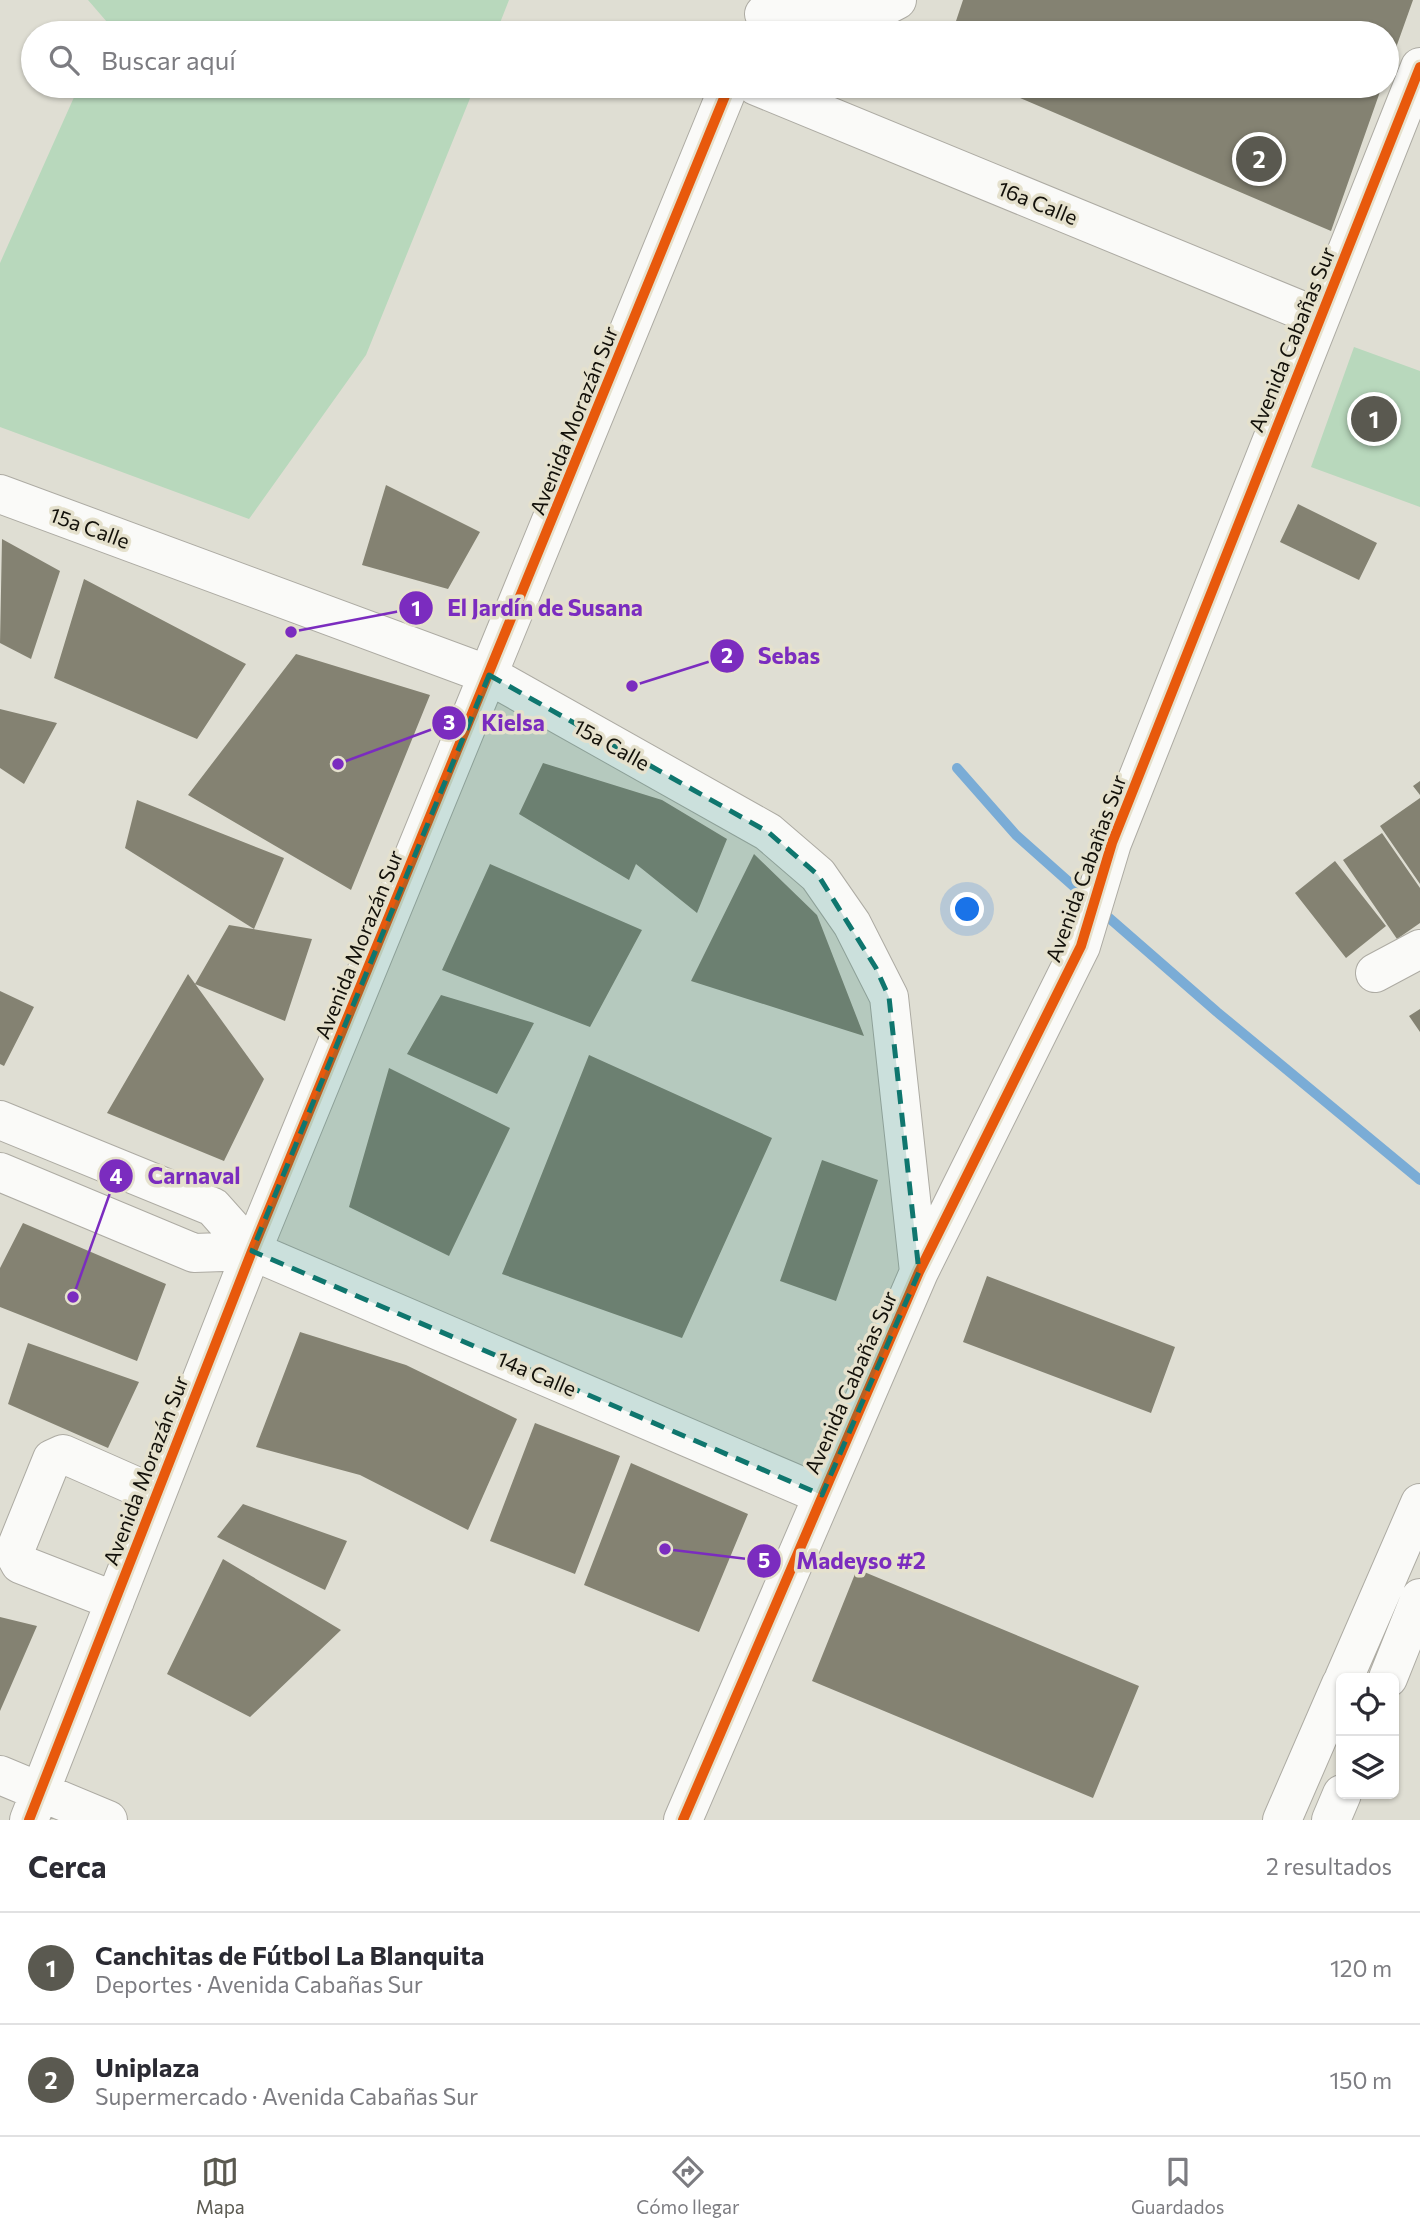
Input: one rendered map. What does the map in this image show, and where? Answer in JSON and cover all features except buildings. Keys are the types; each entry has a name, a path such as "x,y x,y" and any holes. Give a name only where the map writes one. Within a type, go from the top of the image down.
{"street":[{"path":"762,16 876,10 897,0"},
{"name":"Avenida Cabañas Sur","path":"682,1820 919,1272 1081,946 1112,843 1420,67"},
{"name":"Avenida Morazán Sur","path":"34,1806 252,1251 724,98"},
{"name":"16a Calle","path":"785,98 1320,318"},
{"name":"15a Calle","path":"0,494 489,675 768,832 818,875 852,924 888,997 919,1272"},
{"path":"1375,973 1420,949"},
{"name":"14a Calle","path":"0,1120 213,1207 252,1251"},
{"name":"14a Calle","path":"0,1172 194,1253 252,1251 822,1495"},
{"path":"115,1601 20,1564 13,1553 56,1455 63,1454 156,1495"},
{"path":"1346,1673 1420,1503"},
{"path":"1390,1673 1420,1598"},
{"path":"1282,1820 1336,1696"},
{"path":"0,1775 34,1806 108,1820"},
{"path":"1331,1820 1340,1799"}],"highlighted area":[{"path":"489,675 768,832 818,875 876,968 889,997 898,1058 919,1272 822,1495 252,1251"}],"green space":[{"path":"88,0 509,0 501,21 106,21"},
{"path":"74,98 470,98 366,355 249,519 0,427 0,263"},
{"path":"1354,347 1420,371 1420,507 1311,467"}],"waterway":[{"path":"957,768 1016,835 1088,899"},
{"path":"1100,910 1217,1012 1420,1180"}],"cycle path":[{"path":"683,1820 919,1272 1081,946 1112,843 1420,67"},
{"path":"29,1820 252,1251 724,98"}],"place":[{"name":"Uniplaza","path":"1259,159"},
{"name":"Canchitas de Fútbol La Blanquita","path":"1374,419"},
{"name":"El Jardín de Susana","path":"291,632"},
{"name":"Sebas","path":"632,686"},
{"name":"Kielsa","path":"338,764"},
{"name":"Carnaval","path":"73,1297"},
{"name":"Madeyso #2","path":"665,1549"}]}
